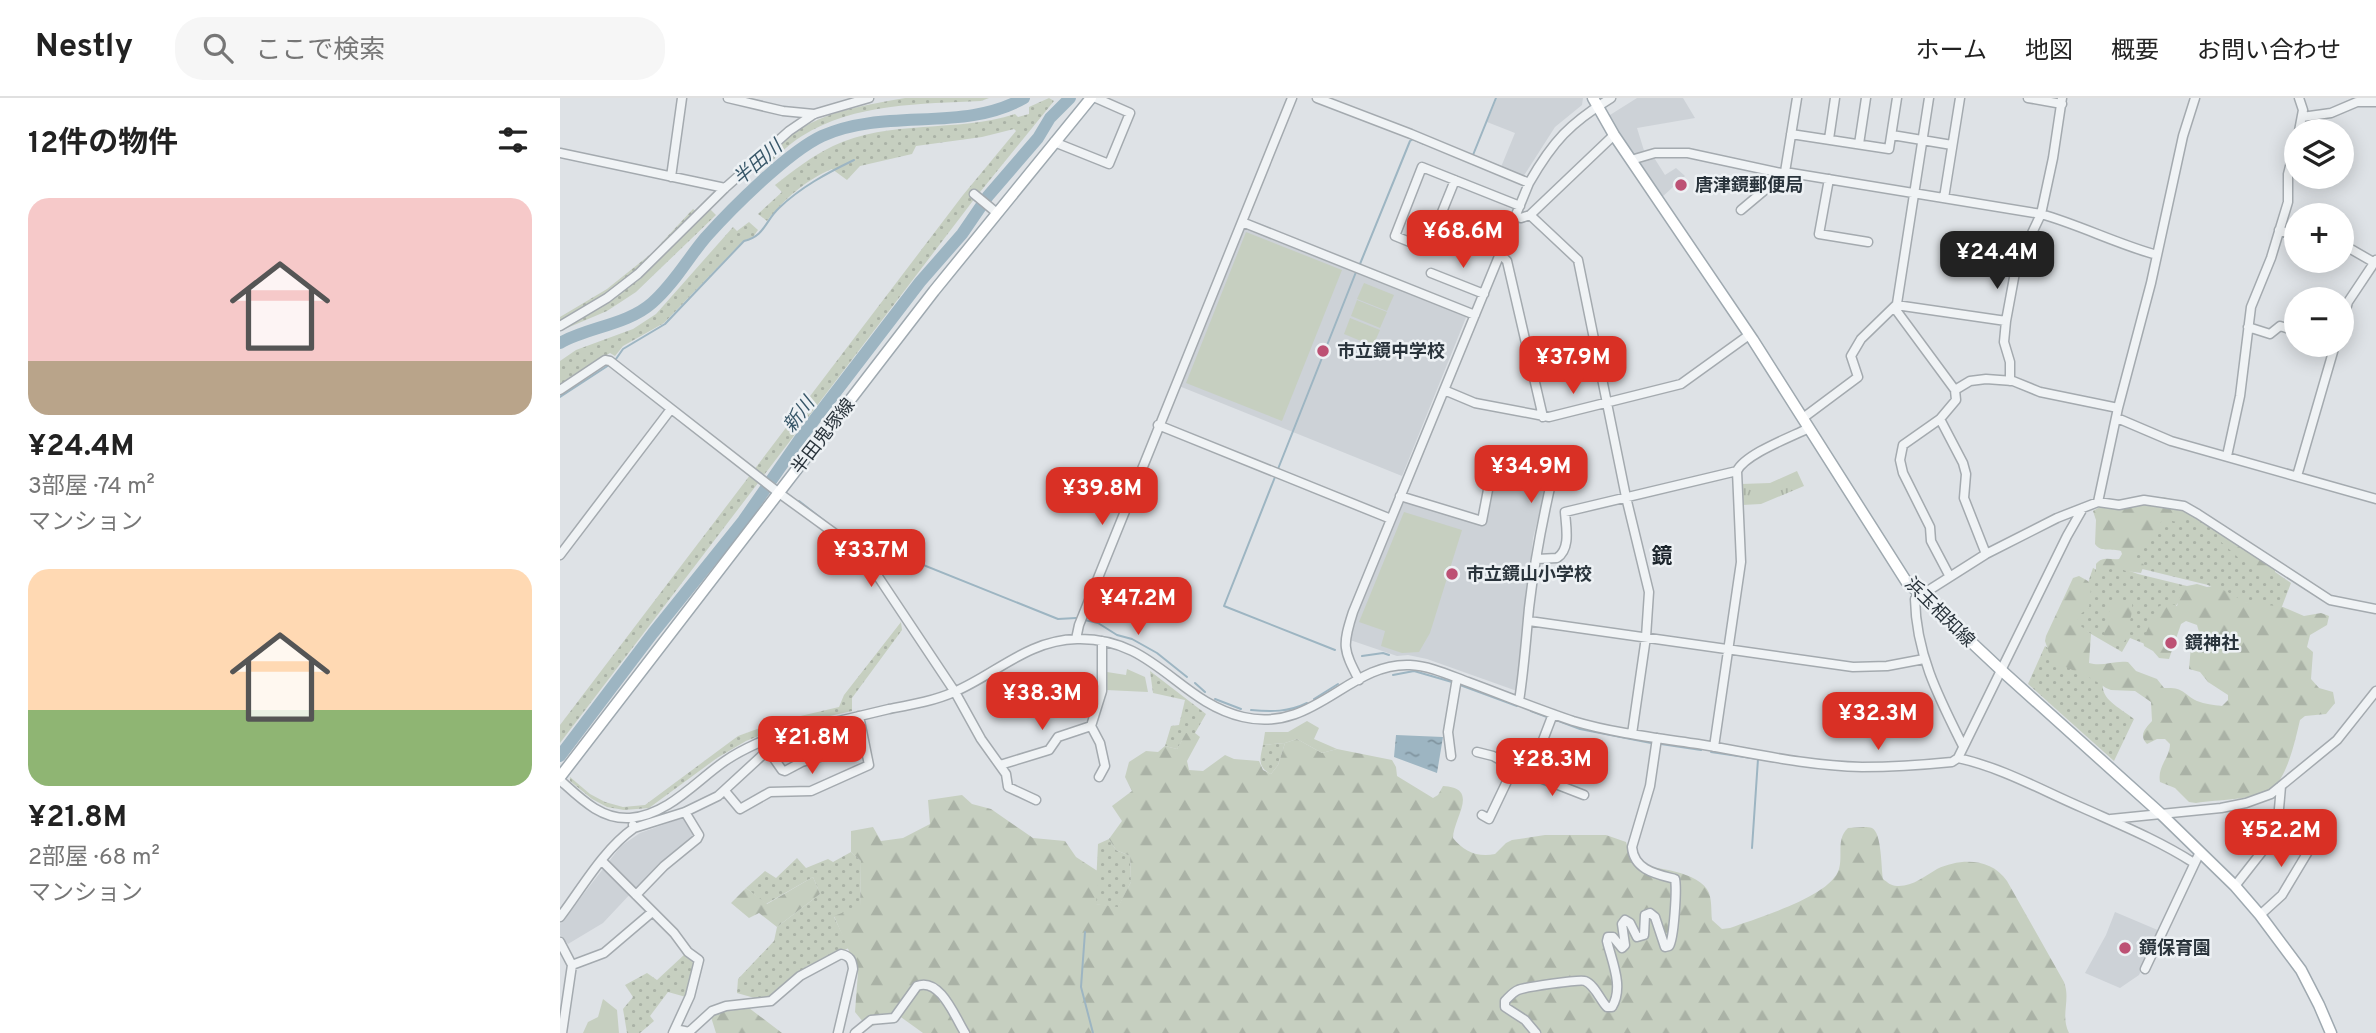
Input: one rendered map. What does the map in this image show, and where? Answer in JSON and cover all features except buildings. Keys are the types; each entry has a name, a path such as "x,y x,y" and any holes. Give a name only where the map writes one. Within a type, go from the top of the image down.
{"main road":[{"name":"半田鬼塚線","path":"560,779 995,211 1091,98"},
{"name":"浜玉相知線","path":"1595,102 1614,135 1803,418 1906,581 2160,813 2235,886 2301,970 2331,1033"}],"street":[{"path":"671,177 682,98"},
{"path":"728,98 783,111 814,114"},
{"path":"560,326 607,298 638,274 768,148 814,114 869,98"},
{"path":"1054,142 1109,164 1130,113 1097,98"},
{"path":"1076,639 1079,625 1158,425 1292,98"},
{"path":"1317,98 1529,183"},
{"path":"1359,680 1344,642 1353,612 1529,183 1563,133 1595,102 1611,98"},
{"path":"1785,172 1797,98"},
{"path":"1829,139 1835,98"},
{"path":"1858,144 1866,98"},
{"path":"1791,134 1889,149 1897,98"},
{"path":"1929,98 1896,310 1955,390 1956,400 1940,419 1903,445 1900,460 1903,473 1930,527 1931,541 1950,578"},
{"path":"1944,198 1960,98"},
{"path":"2010,381 2010,362 2004,342 2016,267 2041,214 2062,101 2028,98"},
{"path":"2098,502 2183,136 2195,98"},
{"path":"2300,98 2302,117 2331,113 2357,102 2376,102"},
{"path":"1515,216 1521,218 1530,215 1614,135"},
{"path":"1892,135 1952,145"},
{"path":"560,153 724,188"},
{"path":"1631,160 1655,153 1688,153 1770,171 2041,214 2157,255"},
{"path":"1455,180 1427,249 1395,236 1422,167 1455,180 1520,206"},
{"path":"1741,210 1772,184 1770,171"},
{"path":"1829,179 1819,234 1868,242"},
{"path":"2227,456 2240,396 2251,307 2271,258 2288,202 2288,189"},
{"path":"974,194 995,211"},
{"path":"1530,215 1578,260 1626,497 1649,592 1646,637 1632,734"},
{"path":"1242,222 1475,315"},
{"path":"2279,230 2284,231"},
{"path":"2354,250 2375,261 2354,293"},
{"path":"1500,254 1507,261 1542,416"},
{"path":"1431,273 1483,294"},
{"path":"1896,305 2006,321"},
{"path":"1803,418 1858,377 1851,356 1861,339 1896,305"},
{"path":"2248,327 2270,334 2280,326 2284,327"},
{"path":"1444,390 1475,403 1549,417 1681,384 1749,335"},
{"path":"2297,476 2332,357"},
{"path":"560,390 605,360 610,361 863,554 955,692 981,739 1006,774 1008,787 1036,800"},
{"path":"1955,390 1970,381 2010,381 2117,413 2171,441 2376,499"},
{"path":"560,555 671,409"},
{"path":"1940,419 1963,463 1966,474 1964,498 1986,554"},
{"path":"1158,425 1391,519"},
{"path":"1537,559 1557,558 1564,552 1567,533 1565,512 1737,471 1749,458 1809,428"},
{"path":"1400,496 1482,521 1492,469 1552,479 1540,531 1519,701"},
{"path":"1714,747 1741,562 1737,471"},
{"path":"1963,746 1930,680 1915,602 1920,596 1986,554 2057,518 2098,502 2119,505 2144,500 2184,506 2330,600 2376,609"},
{"path":"560,779 594,809 610,816 633,818 650,814 664,807 728,759 769,738 928,701 955,692 1021,653 1076,639 1102,641 1132,650 1153,661 1220,710 1262,720 1283,719 1306,711 1359,680 1400,665 1426,667 1553,714 1632,734 1807,762 1860,767 1952,762 1958,758 2083,508"},
{"path":"1529,621 1853,667 1887,666 1924,659"},
{"path":"1099,777 1105,766 1100,743 1091,726 1102,691 1102,641"},
{"path":"1451,756 1448,732 1457,678"},
{"path":"2111,819 2221,808 2271,794 2337,740 2375,694"},
{"path":"1530,774 1553,714"},
{"path":"725,791 740,809 770,792 811,791 869,765 859,716"},
{"path":"768,750 785,771 802,762 841,751 833,722"},
{"path":"1000,765 1049,750 1058,737 1091,726"},
{"path":"560,917 623,836 634,828 685,812 725,791 768,750 771,746 769,738"},
{"path":"1536,1033 1525,1020 1506,1007 1505,1001 1515,991 1528,986 1583,980 1590,984 1607,1007 1612,1007 1618,993 1608,937 1613,937 1622,948 1625,945 1622,923 1625,920 1630,923 1637,937 1644,935 1645,915 1650,913 1655,917 1665,947 1673,941 1677,888 1675,879 1642,868 1633,856 1632,847 1650,786 1657,738"},
{"path":"1477,752 1493,756 1517,769 1584,795"},
{"path":"1958,758 2008,774 2111,819 2162,843 2194,863"},
{"path":"1482,815 1489,819 1510,775 1517,769"},
{"path":"2260,915 2282,895 2312,845 2279,825 2276,816 2281,786"},
{"path":"636,895 664,866 697,839 699,835 685,812"},
{"path":"633,818 634,828"},
{"path":"2235,886 2263,853 2279,825"},
{"path":"2145,969 2200,852"},
{"path":"602,861 651,913 674,933 688,952 699,960 691,996 674,1031 689,1032 712,1011 726,1006 771,1001 800,976 841,954 847,955 852,961 853,969 838,1033"},
{"path":"572,965 604,953 651,913"},
{"path":"560,942 572,965 562,1033"},
{"path":"855,1033 871,1020 894,1018 916,986 923,984 933,986 943,997 965,1033"}],"shaded area":[{"path":"1497,98 1583,98 1582,105 1555,127 1523,177 1501,167 1515,133 1487,122"},
{"path":"1637,98 1683,98 1695,118 1637,128 1646,157 1653,156 1665,175 1676,168 1685,176 1661,198 1610,119 1610,115"},
{"name":"市立鏡中学校","path":"1245,225 1467,315 1402,476 1179,386"},
{"name":"市立鏡山小学校","path":"1496,472 1547,483 1533,538 1517,691 1427,659 1397,656 1350,640 1358,613 1404,502 1485,525"},
{"path":"685,817 697,836 637,892 634,890 603,923 568,944 560,935 560,924 621,846 640,833"},
{"name":"鏡保育園","path":"2115,912 2160,931 2139,975 2120,988 2085,973"}],"green space":[{"path":"905,98 989,98 981,101 889,107 844,117 802,136 761,171 754,166 790,136 824,117"},
{"path":"1049,98 1054,101 972,202 560,743 560,725 963,195 1016,131 1014,129 982,137 916,146 912,154 860,166 847,180 832,169 796,191 767,221 758,214 782,192 775,185 818,154 855,138 900,129 993,120 1015,114 1018,117 1029,114 1029,107"},
{"path":"693,209 702,215 710,209 716,215 636,292 607,311 560,331 560,317 607,289 652,253"},
{"path":"749,222 758,230 753,237 743,241 664,323 623,346 615,356 610,353 560,385 560,361 576,350 633,329 656,314 733,227 737,231"},
{"path":"1246,232 1342,270 1282,421 1186,383"},
{"path":"1364,283 1394,295 1387,311 1357,299"},
{"path":"1357,300 1387,312 1380,328 1351,316"},
{"path":"1350,318 1380,330 1373,346 1344,334"},
{"path":"1797,471 1804,486 1761,504 1742,505 1741,484 1770,483"},
{"path":"2138,497 2172,499 2178,502 2186,513 2183,520 2177,522 2163,519 2148,543 2136,552 2135,556 2144,565 2141,573 2113,566 2103,575 2096,576 2096,564 2104,559 2119,559 2122,554 2121,551 2097,547 2093,511 2103,505"},
{"path":"2167,507 2191,513 2291,583 2281,609 2237,601 2208,585 2130,566 2131,555"},
{"path":"1404,512 1462,530 1430,633 1419,652 1402,653 1381,646 1385,631 1359,622"},
{"path":"2219,530 2275,564 2275,572 2261,572 2252,563 2241,560 2220,541 2217,534"},
{"path":"2110,564 2191,587 2145,644 2130,638 2122,652 2074,624 2093,568 2103,573"},
{"path":"2079,576 2088,581 2091,588 2089,608 2079,615 2077,623 2091,634 2089,663 2128,662 2136,671 2157,679 2164,688 2179,690 2197,701 2212,705 2222,706 2228,700 2228,695 2208,682 2200,672 2189,669 2191,646 2199,632 2197,625 2186,621 2181,624 2169,659 2159,658 2144,646 2143,639 2158,607 2167,602 2177,606 2182,587 2197,584 2217,586 2245,602 2283,607 2304,616 2321,613 2329,616 2327,625 2310,635 2307,647 2313,652 2311,679 2319,688 2333,692 2335,703 2326,714 2305,716 2300,720 2290,758 2277,784 2253,796 2196,803 2189,802 2175,788 2160,782 2160,771 2170,744 2165,739 2157,739 2147,744 2144,741 2144,732 2152,721 2151,702 2135,691 2106,688 2055,662 2049,653 2046,636 2073,578"},
{"path":"2127,601 2132,604 2128,636 2118,646 2104,638 2104,626 2109,623 2109,612 2113,604"},
{"path":"901,622 902,630 852,698 852,711 781,727 746,741 717,758 649,808 624,810 607,807 570,781 570,777 590,794 605,802 623,807 645,805 738,736 779,721 839,707 844,695"},
{"path":"2045,646 2103,683 2108,699 2134,719 2114,761 2028,684"},
{"path":"1127,669 1145,677 1148,692 1106,690 1107,672 1126,675"},
{"path":"1150,671 1206,714 1195,733 1186,734 1177,749 1165,746 1171,726 1179,725 1185,700 1153,693"},
{"path":"1307,721 1319,728 1314,739 1337,749 1322,753 1297,739 1263,745 1265,732 1288,732"},
{"path":"1186,733 1195,733 1200,737 1187,761 1189,770 1203,771 1225,755 1234,759 1259,761 1263,770 1271,774 1278,765 1285,743 1297,739 1322,753 1337,749 1392,760 1397,776 1433,798 1443,786 1461,792 1462,805 1453,838 1461,847 1477,854 1495,854 1512,840 1545,835 1606,835 1626,842 1633,864 1687,875 1704,886 1710,896 1712,920 1722,929 1774,912 1822,889 1839,869 1842,837 1848,828 1869,827 1875,831 1883,879 1893,885 1908,885 1946,865 1965,862 1984,864 2000,873 2007,881 2064,982 2065,1020 2069,1033 923,1033 898,1015 868,1028 855,1012 858,972 834,916 860,906 861,861 851,852 851,831 873,827 881,841 903,838 930,824 928,800 962,795 972,804 991,809 1033,838 1065,841 1076,857 1099,872 1096,904 1118,907 1131,882 1130,856 1116,850 1109,839 1122,821 1112,806 1132,791 1125,777 1129,762 1146,751 1158,752 1165,746 1177,749"},
{"path":"1285,743 1278,765 1271,774 1262,765 1263,745"},
{"path":"1109,839 1116,850 1130,856 1131,882 1118,908 1095,904 1098,844"},
{"path":"851,852 861,861 860,907 834,917 849,948 807,966 765,1001 737,993 738,979 774,941 777,927 820,894 813,877 766,904 746,888 765,871 776,878 797,858 806,868 828,859 833,862"},
{"path":"813,877 820,894 777,927 759,913 749,918 731,903 746,888 767,904"},
{"path":"685,954 696,966 686,997 668,992 650,1016 654,1021 640,1033 627,1033 623,1009 633,997 625,985 647,973 657,980"},
{"path":"603,999 617,1010 619,1033 583,1033 588,1022 598,1017"},
{"path":"749,1008 782,1033 716,1033 711,1017 721,1012"}],"water":[{"path":"1396,735 1443,737 1437,773 1394,757"}],"waterway":[{"name":"半田川","path":"560,343 631,316 652,303 706,237 745,197 793,154 822,136 847,127 872,123 976,115 1024,98"},
{"name":"新川","path":"560,756 653,633 743,521 802,436 920,282 962,234 988,196 1038,138 1050,118 1070,98"},
{"path":"1473,155 1496,98"},
{"path":"1360,264 1410,141 1413,139 1424,144"},
{"path":"616,359 623,349 665,324 744,241 761,232 787,200 854,160"},
{"path":"1278,469 1356,272"},
{"path":"560,397 609,365"},
{"path":"1275,477 1224,606 1335,650"},
{"path":"799,501 826,522"},
{"path":"839,531 865,542"},
{"path":"871,544 1058,619 1076,618"},
{"path":"1085,620 1132,639 1157,653 1187,677"},
{"path":"1362,656 1383,653 1389,655"},
{"path":"1393,675 1414,671 1452,682"},
{"path":"1195,683 1205,692"},
{"path":"1314,699 1338,684"},
{"path":"1460,685 1517,706"},
{"path":"1215,699 1241,709"},
{"path":"1251,710 1280,711 1307,703"},
{"path":"1531,711 1547,717"},
{"path":"1556,720 1580,729 1651,743"},
{"path":"1661,744 1701,750"},
{"path":"1711,752 1758,759 1752,848"},
{"path":"1085,932 1081,987 1093,1033"}],"place":[{"name":"唐津鏡郵便局","path":"1681,185"},
{"name":"市立鏡中学校","path":"1323,351"},
{"name":"市立鏡山小学校","path":"1452,574"},
{"name":"鏡神社","path":"2171,643"},
{"name":"鏡保育園","path":"2125,948"}],"district":[{"name":"鏡","path":"1662,556"}]}
